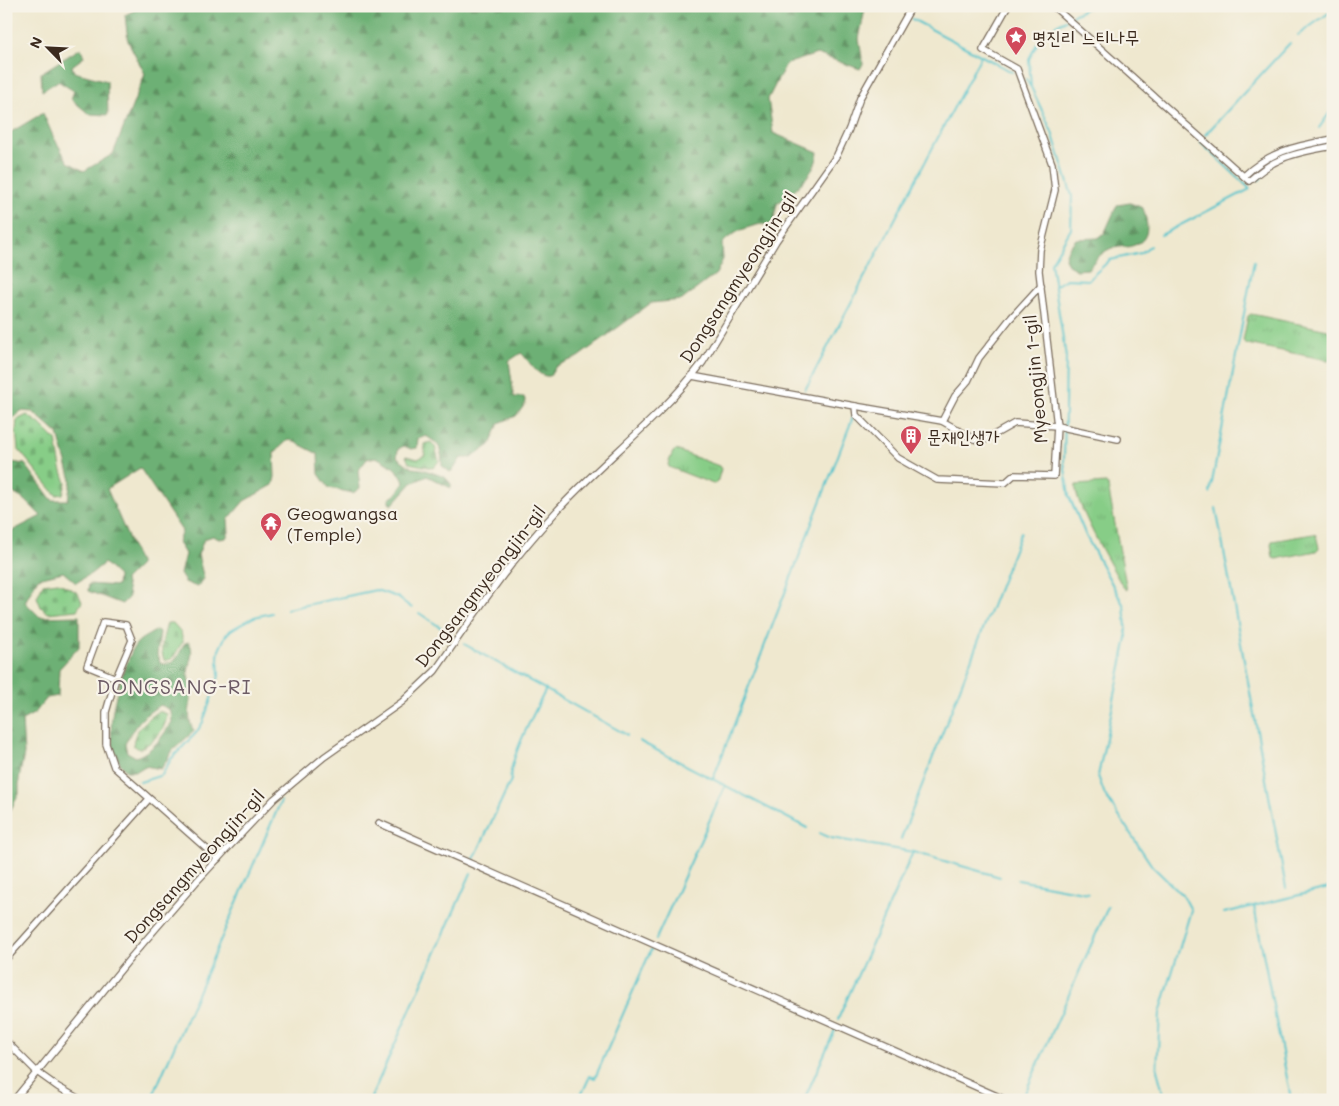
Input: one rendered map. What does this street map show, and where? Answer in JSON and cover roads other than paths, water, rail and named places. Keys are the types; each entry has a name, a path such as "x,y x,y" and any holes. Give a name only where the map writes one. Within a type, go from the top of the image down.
{"street":[{"name":"Dongsangmyeongjin-gil","path":"14,1100 132,956 274,799 324,757 402,702 426,681 535,535 554,513 670,402 692,376 703,362 776,241 837,155 860,98 912,6"},
{"name":"Myeongjin 1-gil","path":"855,406 856,415 898,458 937,480 1005,483 1014,476 1054,476 1057,426 1041,285 1040,250 1055,190 1052,164 1017,69 983,50 1008,6"},
{"path":"1056,8 1249,181 1269,164 1285,157 1333,146"},
{"path":"1244,176 1268,157 1293,147 1333,139"},
{"path":"942,421 955,396 968,381 979,358 1009,320 1041,285"},
{"path":"692,376 942,421 983,442 1015,423 1057,426 1118,440"},
{"path":"116,678 87,666 103,622 126,625 132,640 116,678 106,712 106,744 114,767 218,859"},
{"path":"6,959 149,799"},
{"path":"379,823 1006,1100"},
{"path":"6,1041 37,1072 81,1100"}],"waterway":[{"path":"1070,17 1090,6"},
{"path":"1298,35 1333,10"},
{"path":"912,19 1012,72"},
{"path":"1066,20 1056,25 1038,42 1029,59 1031,87 1052,132 1072,196 1071,229 1051,263 1066,357 1064,462 1069,496 1086,536 1124,606 1127,638 1098,776 1105,795 1152,866 1184,897 1191,910 1160,1013 1157,1070 1165,1100"},
{"path":"1205,135 1290,43"},
{"path":"805,390 981,56"},
{"path":"1026,79 1030,86"},
{"path":"1319,128 1333,108"},
{"path":"1161,235 1250,189 1200,142"},
{"path":"1259,180 1268,169"},
{"path":"1055,286 1066,279 1088,280 1110,260 1141,253 1150,246"},
{"path":"1210,493 1254,261"},
{"path":"713,779 853,417"},
{"path":"1216,508 1286,888"},
{"path":"901,839 1021,532"},
{"path":"287,609 376,590 397,597 412,608"},
{"path":"140,782 162,775 171,759 196,733 203,722 219,676 219,650 226,635 231,630 254,617 272,613"},
{"path":"419,613 452,635"},
{"path":"464,644 627,735"},
{"path":"474,859 511,780 511,772 518,748 546,689"},
{"path":"639,741 807,828"},
{"path":"656,939 725,786"},
{"path":"151,1100 281,801"},
{"path":"819,833 831,838 913,852 1000,877"},
{"path":"838,1019 913,852"},
{"path":"370,1100 471,873"},
{"path":"1018,880 1088,893"},
{"path":"1224,913 1333,887"},
{"path":"1254,906 1291,1099"},
{"path":"1022,1100 1108,907"},
{"path":"579,1100 590,1076 595,1078 651,950"},
{"path":"804,1100 835,1030"}],"place":[{"name":"명진리 느티나무","path":"1016,56"},
{"name":"문재인생가","path":"911,455"},
{"name":"Geogwangsa (Temple)","path":"271,542"}],"district":[{"name":"DONGSANG-RI","path":"174,686"}]}
